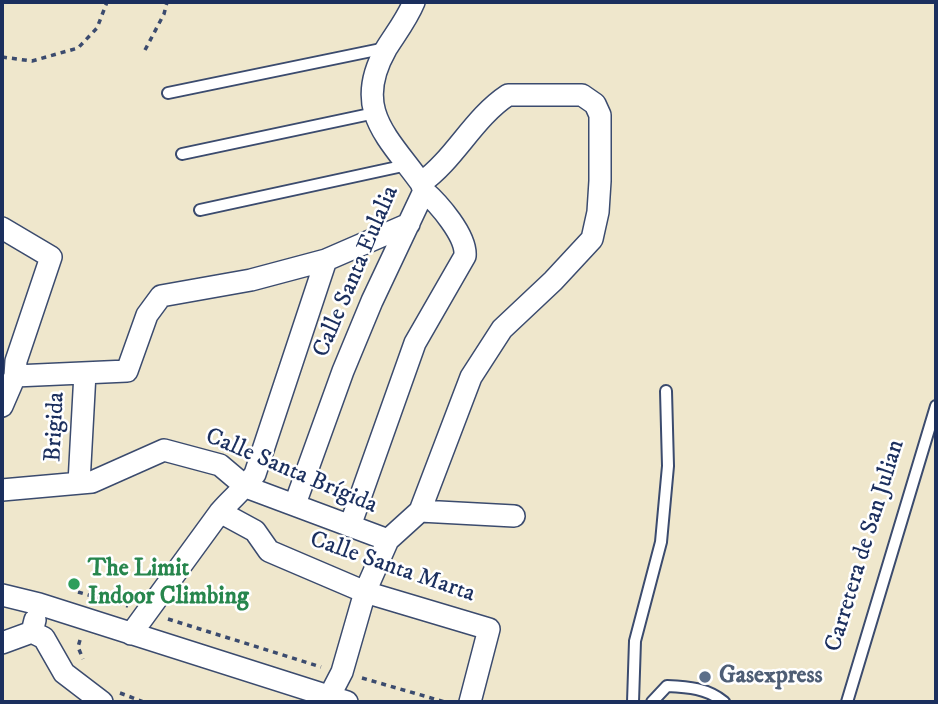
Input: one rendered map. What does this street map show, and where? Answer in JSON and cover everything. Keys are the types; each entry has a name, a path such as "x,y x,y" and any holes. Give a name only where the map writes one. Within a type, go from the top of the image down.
{"street":[{"path":"350,526 415,343 465,256 465,248 443,210 422,187 383,133 375,113 371,93 373,75 414,2"},
{"name":"Calle Santa Eulalia","path":"295,505 343,371 372,301 409,224 422,187 483,116 508,95 582,95 596,104 600,115 598,212 592,239 502,330 471,377 420,512"},
{"path":"15,376 127,371 146,315 161,296 251,280 326,260 409,224"},
{"path":"2,404 15,376 16,360 51,257 4,234"},
{"path":"131,634 220,512 234,495 246,487 255,474 326,260"},
{"name":"Brigida","path":"79,483 85,373"},
{"name":"Calle Santa Brígida","path":"2,490 92,482 164,450 220,465 246,487 388,540 420,512"},
{"name":"Calle Santa Marta","path":"220,512 255,531 269,551 365,592 489,629 470,702"},
{"path":"420,512 514,516"},
{"path":"2,595 39,604 338,699 342,672 365,592 388,540"},
{"path":"32,632 39,604"},
{"path":"2,643 32,632 44,638 81,702"},
{"path":"64,673 102,702"}],"lane":[{"path":"168,93 387,48"},
{"path":"182,154 375,113"},
{"path":"200,210 408,165"},
{"path":"633,702 635,641 662,529 668,466 666,391"},
{"name":"Carretera de San Julian","path":"847,702 936,405"},
{"path":"652,702 667,686 690,687 713,693 724,702"}],"path":[{"path":"2,57 32,61 78,48 97,28 107,2"},
{"path":"145,50 164,14 167,2"},
{"path":"159,617 445,702"}],"place":[{"name":"The Limit Indoor Climbing","path":"74,584"},
{"name":"Gasexpress","path":"705,677"}]}
